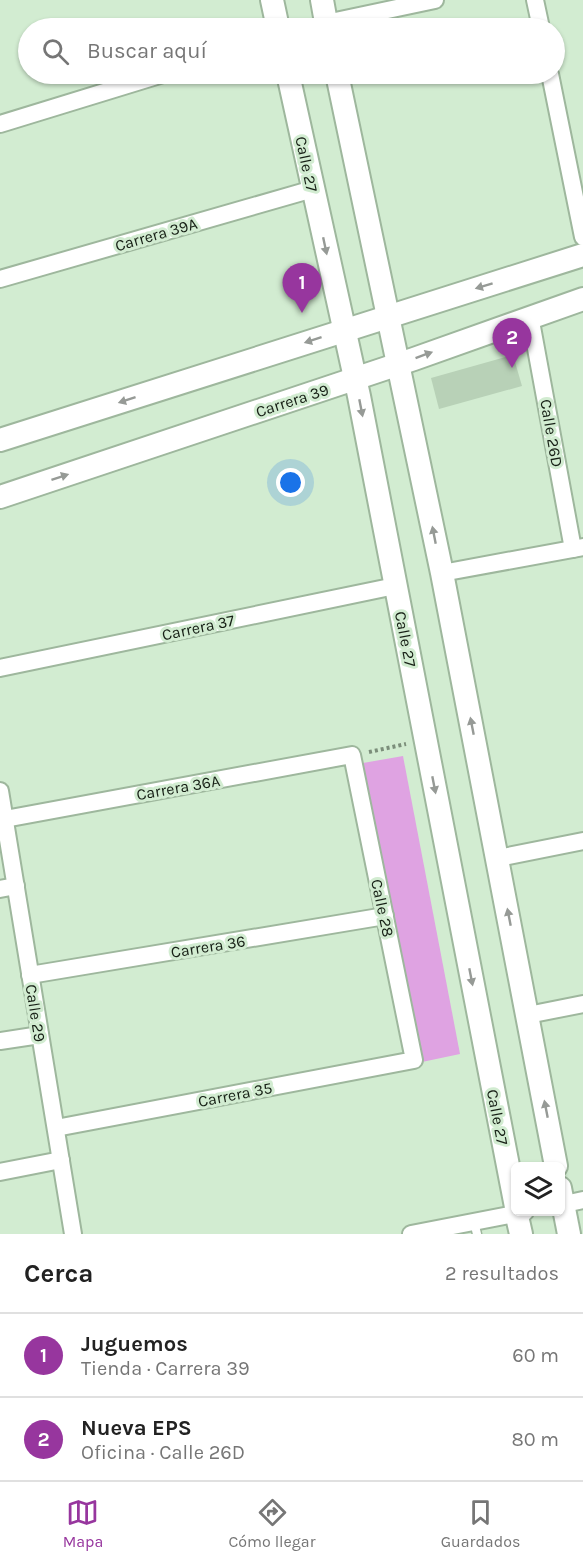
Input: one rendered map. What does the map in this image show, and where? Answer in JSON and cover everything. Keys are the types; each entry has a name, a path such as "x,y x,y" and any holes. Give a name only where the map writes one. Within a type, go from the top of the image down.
{"main road":[{"path":"272,0 276,18"},
{"path":"322,0 325,18"},
{"name":"Calle 27","path":"290,84 355,379 511,1174"},
{"path":"339,84 442,573 555,1162"},
{"path":"0,440 583,255"},
{"name":"Carrera 39","path":"2,496 355,379 583,299"},
{"path":"567,1199 569,1234"}],"street":[{"path":"360,18 435,0"},
{"path":"535,0 539,18"},
{"path":"0,124 130,84"},
{"path":"552,84 583,237"},
{"name":"Carrera 39A","path":"0,279 313,189"},
{"name":"Calle 26D","path":"530,316 578,548"},
{"path":"442,573 578,548"},
{"name":"Carrera 37","path":"0,668 396,586"},
{"name":"Carrera 36A","path":"5,819 352,755"},
{"name":"Calle 28","path":"352,755 414,1060"},
{"name":"Calle 29","path":"0,791 5,819 8,887 30,975 73,1234"},
{"path":"498,858 583,841"},
{"name":"Carrera 36","path":"30,975 385,916"},
{"path":"528,1015 583,1004"},
{"path":"0,1041 40,1035"},
{"name":"Carrera 35","path":"56,1128 414,1060"},
{"path":"0,1172 61,1160"},
{"path":"411,1234 476,1228 516,1216"}],"path":[{"path":"352,755 410,743"}],"shaded area":[{"path":"403,756 460,1054 422,1062 363,763"}],"building":[{"path":"513,355 522,386 439,409 431,378"}],"place":[{"name":"Juguemos","path":"302,313"},
{"name":"Nueva EPS","path":"512,368"}]}
